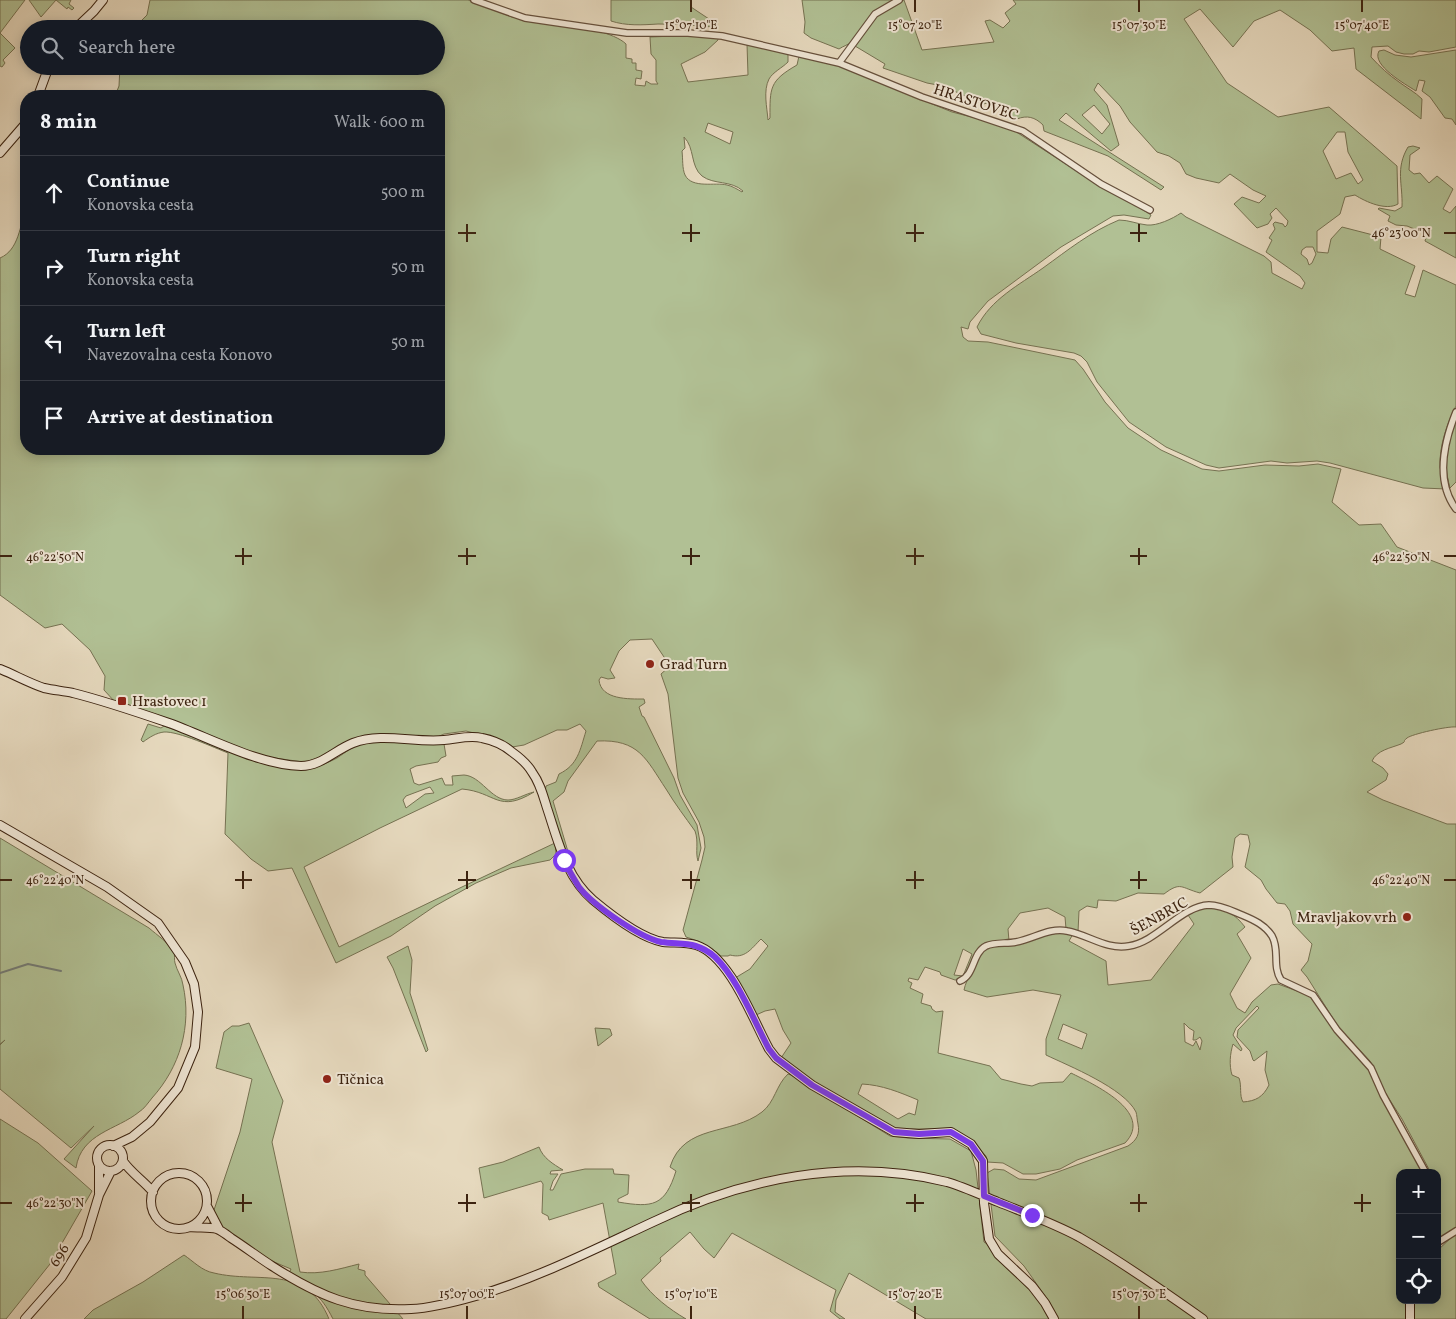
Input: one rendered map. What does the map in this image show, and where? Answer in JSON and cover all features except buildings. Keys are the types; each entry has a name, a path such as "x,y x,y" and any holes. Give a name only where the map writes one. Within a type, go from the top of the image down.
{"main road":[{"path":"84,20 103,0"},
{"path":"40,90 46,75"},
{"path":"0,153 20,130"},
{"path":"0,669 46,688 87,697 146,715 230,748 267,760 301,766 316,763 353,743 371,739 443,740 480,737 512,751 531,770 539,784 567,866 580,888 623,923 649,938 662,942 697,945 714,956 732,976 769,1049 776,1058 812,1085 894,1132 919,1134 951,1132 971,1144 983,1161 984,1196 989,1239 998,1254 1032,1286 1054,1319"},
{"name":"696","path":"0,825 107,887 158,923 185,962 194,984 198,1012 195,1046 178,1088 150,1122 132,1137 113,1146 104,1147 98,1153 99,1195 86,1238 62,1277 25,1319"},
{"name":"696","path":"99,1195 119,1165 132,1137"},
{"path":"113,1146 120,1150 119,1165"},
{"path":"99,1166 106,1171 119,1165"},
{"path":"119,1165 144,1182 153,1192"},
{"path":"207,1206 219,1229 275,1268 322,1294 359,1306 414,1309 458,1301 509,1286 564,1264 680,1209 722,1193 762,1182 804,1174 847,1171 891,1173 949,1183 1032,1215 1077,1236 1143,1276 1203,1319"},
{"path":"144,1182 182,1173 191,1175 198,1180 207,1196 207,1206 204,1215 190,1227"},
{"path":"164,1177 157,1184 151,1201 152,1210 157,1218 172,1228 219,1229"},
{"path":"1410,1304 1410,1319"}],"street":[{"name":"HRASTOVEC","path":"474,0 525,18 627,34 688,33 722,36 839,63 922,97 1023,131 1101,184 1150,210"},
{"path":"839,63 875,14 900,0"},
{"path":"1456,412 1447,438 1443,461 1447,491 1456,509"},
{"name":"ŠENBRIC","path":"960,982 969,975 979,952 983,948 989,945 1017,942 1055,930 1066,930 1109,946 1119,947 1138,944 1202,906 1218,906 1254,920 1261,924 1272,936 1275,944 1276,967 1281,980 1313,995 1337,1030 1371,1068 1383,1095 1424,1169"},
{"path":"1441,1240 1456,1231"}],"green space":[{"path":"0,0 25,0 0,33"},
{"path":"29,0 56,0 41,17"},
{"path":"56,0 71,0 69,4 74,8 72,10 68,7 67,9"},
{"path":"150,0 468,0 512,17 599,31 617,38 626,44 626,58 632,59 632,63 636,63 636,70 642,71 641,79 636,78 635,85 645,86 646,81 651,84 658,84 656,81 656,60 651,54 650,37 699,35 718,37 718,40 705,52 681,64 688,82 748,75 747,44 788,54 788,62 773,74 767,84 768,120 770,118 770,99 773,86 781,76 797,65 799,56 839,66 952,112 1007,126 1106,190 1151,215 1149,219 1124,215 1113,216 1061,247 988,301 970,322 968,329 961,327 963,337 968,341 988,342 1075,360 1105,402 1128,428 1161,450 1202,469 1219,471 1265,465 1299,466 1318,464 1341,469 1332,502 1359,525 1381,524 1397,547 1456,570 1456,727 1416,734 1407,738 1401,744 1377,754 1372,761 1383,768 1388,774 1386,780 1367,792 1447,824 1456,824 1456,1227 1441,1239 1441,1169 1429,1169 1402,1119 1382,1088 1370,1061 1339,1028 1301,970 1308,961 1312,944 1293,924 1290,911 1285,904 1277,903 1261,880 1245,867 1250,844 1248,835 1240,834 1235,838 1232,857 1233,867 1200,893 1178,887 1164,894 1138,893 1116,901 1098,900 1097,908 1087,906 1079,911 1078,932 1066,929 1065,917 1048,908 1020,913 1008,929 1009,941 988,943 962,979 955,980 925,967 918,980 909,978 908,981 912,983 910,988 923,994 921,1003 931,1006 936,1012 943,1011 938,1053 990,1066 1001,1079 1032,1086 1040,1083 1063,1082 1071,1073 1106,1092 1118,1100 1127,1110 1132,1121 1132,1132 1125,1143 1077,1160 1060,1169 1036,1174 1023,1174 1003,1163 987,1162 986,1156 971,1140 954,1129 911,1129 892,1135 792,1068 781,1058 791,1043 783,1030 775,1009 756,1015 735,978 750,969 768,946 761,939 751,950 740,956 721,956 696,940 686,937 683,930 705,847 704,837 678,778 668,694 661,674 670,666 652,639 630,640 619,651 610,670 615,678 601,677 599,680 601,687 610,695 644,699 645,703 639,707 642,716 674,778 680,795 697,825 701,848 698,861 695,831 653,769 640,753 632,747 611,741 597,741 568,781 564,792 553,801 569,855 566,856 545,792 546,786 556,782 559,774 570,766 577,756 586,731 580,724 567,730 557,730 524,745 512,747 498,739 466,731 444,734 435,738 389,734 371,736 327,757 303,762 261,756 115,702 104,690 105,676 90,650 62,624 45,628 0,595 0,258 11,249 20,229 20,455 445,455 445,90 117,90 120,75 445,75 445,20 142,20 147,15","holes":["708,123 733,132 730,144 705,132","684,137 698,172 702,176 712,181 733,185 743,191 722,184 698,184 688,179 683,166 682,151 685,148","963,949 972,954 963,976 954,975","862,1084 877,1086 918,1100 915,1115 909,1113 898,1119 858,1094"]},
{"path":"611,0 691,0 691,7 712,21 712,27 617,23 611,21"},
{"path":"802,0 894,0 880,8 851,42 839,49 811,38 804,33 805,22"},
{"path":"904,0 922,50 994,42 985,21 990,20 1003,28 1010,21 1005,13 1016,4 1013,0 1456,0 1456,47 1404,54 1396,52 1388,46 1372,47 1371,57 1374,61 1422,99 1421,119 1356,69 1354,48 1332,51 1310,30 1280,10 1254,21 1233,47 1200,9 1184,19 1227,83 1278,117 1329,107 1397,166 1398,204 1388,207 1370,203 1355,195 1345,197 1340,214 1317,231 1317,252 1328,253 1331,239 1342,227 1381,237 1380,249 1415,266 1405,294 1415,297 1423,270 1456,285 1456,406 1444,435 1440,459 1440,470 1446,489 1423,488 1317,461 1287,463 1271,461 1219,468 1206,465 1166,447 1129,422 1097,382 1087,362 1081,356 981,334 977,327 983,317 1006,293 1098,230 1119,220 1151,225 1164,222 1181,213 1264,256 1271,262 1272,273 1302,289 1305,283 1300,276 1266,252 1272,240 1269,238 1275,229 1273,224 1275,222 1283,224 1285,227 1288,221 1276,208 1270,214 1272,218 1268,224 1257,228 1234,204 1242,197 1259,203 1266,196 1253,190 1230,174 1219,183 1186,174 1180,163 1169,156 1157,152 1130,122 1120,106 1098,83 1094,90 1107,105 1119,145 1111,151 1066,113 1059,120 1164,187 1161,190 1108,156 1044,131 1043,125 1037,120 1028,117 1017,119 1005,114 1001,106 992,102 983,104 943,86 927,83 883,68 885,64 855,46 875,18 894,4","holes":["1094,105 1110,124 1102,134 1082,115","1337,132 1345,132 1348,152 1363,180 1358,184 1351,173 1336,179 1323,151","1306,247 1313,247 1316,254 1309,265 1307,259 1301,254 1302,250"]},
{"path":"0,33 15,48 3,60 5,63 2,67 0,66"},
{"path":"1384,50 1395,55 1411,57 1456,50 1456,125 1452,119 1445,118 1430,97 1422,91 1425,81 1419,80 1416,91 1384,68 1378,56 1379,51"},
{"path":"1408,147 1420,148 1410,155 1409,170 1414,174 1420,173 1429,183 1437,176 1453,189 1443,209 1450,213 1456,206 1456,258 1425,241 1427,234 1388,221 1390,216 1378,209 1395,211 1402,207 1400,177 1402,162"},
{"path":"1456,419 1456,482 1450,488 1446,460"},
{"path":"148,724 161,728 164,726 267,763 294,769 319,766 337,758 356,746 373,741 392,740 444,744 446,756 438,762 410,769 414,783 419,785 442,778 445,785 453,785 452,776 464,775 476,779 502,799 511,800 534,792 522,798 504,802 462,789 304,867 339,947 555,843 556,854 550,860 511,868 476,883 435,906 391,936 336,963 292,868 268,871 251,859 225,834 228,753 170,732 158,733 143,742 141,740","holes":["430,787 434,793 425,794 406,808 403,800 406,796"]},
{"path":"0,838 149,928 166,942 174,952 175,963 182,982 186,1016 185,1031 170,1073 143,1109 101,1134 85,1147 79,1156 76,1168 64,1159 94,1126 71,1148 0,1089 0,1045 5,1040 0,1044"},
{"path":"1209,907 1221,909 1234,915 1245,927 1237,934 1251,958 1230,994 1237,1008 1245,1013 1252,1002 1271,985 1278,984 1308,995 1315,1000 1365,1063 1422,1169 1396,1169 1396,1304 1408,1304 1408,1319 1057,1319 1050,1303 1024,1266 995,1236 987,1173 994,1169 1004,1170 1019,1179 1036,1180 1128,1146 1134,1141 1139,1128 1136,1112 1130,1103 1120,1095 1108,1086 1046,1055 1046,1039 1061,995 1033,990 987,997 964,990 969,976 983,951 986,948 1056,932 1073,934 1069,941 1106,961 1108,985 1151,980 1194,924 1188,915","holes":["1257,1006 1259,1008 1238,1030 1237,1037 1250,1051 1254,1061 1267,1051 1265,1070 1269,1085 1262,1095 1243,1102 1239,1078 1232,1075 1231,1071 1230,1060 1233,1044 1241,1051 1242,1049 1233,1035 1236,1028","1184,1023 1194,1031 1193,1040 1200,1037 1202,1041 1200,1050 1196,1041 1193,1046 1185,1042","1063,1024 1087,1034 1082,1049 1058,1039"]},
{"path":"408,946 412,960 410,993 428,1050 426,1052 387,957"},
{"path":"249,1023 283,1101 272,1142 300,1272 337,1270 359,1264 358,1269 365,1271 365,1275 403,1319 333,1319 324,1303 314,1293 287,1277 291,1269 240,1248 208,1228 240,1132 252,1079 216,1068 224,1032 232,1026"},
{"path":"595,1028 610,1029 612,1035 598,1046"},
{"path":"788,1074 890,1136 950,1139 971,1151 976,1170 984,1242 1008,1257 1052,1319 926,1319 849,1273 836,1300 835,1312 845,1319 840,1319 830,1311 836,1290 732,1233 714,1258 690,1232 660,1258 661,1261 641,1280 661,1302 686,1319 650,1319 599,1287 598,1283 616,1274 603,1203 549,1220 548,1216 542,1213 543,1184 541,1181 484,1198 479,1168 503,1162 539,1147 546,1158 563,1170 551,1171 550,1174 558,1174 550,1190 553,1190 561,1174 585,1169 613,1169 614,1174 629,1175 628,1194 618,1199 618,1202 640,1205 656,1202 662,1198 672,1183 676,1171 670,1167 677,1153 686,1143 710,1132 737,1125 762,1112 770,1103"},
{"path":"0,1119 38,1143 92,1191 50,1264 6,1319 0,1319"},
{"path":"1456,1233 1456,1319 1412,1319 1413,1304 1441,1304 1441,1247"},
{"path":"184,1255 210,1272 231,1276 280,1279 294,1283 308,1290 319,1301 329,1319 84,1319 93,1310 143,1282"}],"waterway":[{"path":"0,973 28,964 61,971"}],"place":[{"name":"Grad Turn","path":"650,664"},
{"name":"Hrastovec 1","path":"122,701"},
{"name":"Mravljakov vrh","path":"1407,917"},
{"name":"Tičnica","path":"327,1079"}],"route":[{"path":"564,860 580,888 623,923 649,938 662,942 697,945 714,956 732,976 769,1049 776,1058 794,1072 812,1085 894,1132 919,1134 951,1132 971,1144 983,1161 984,1196 1032,1215"}]}
